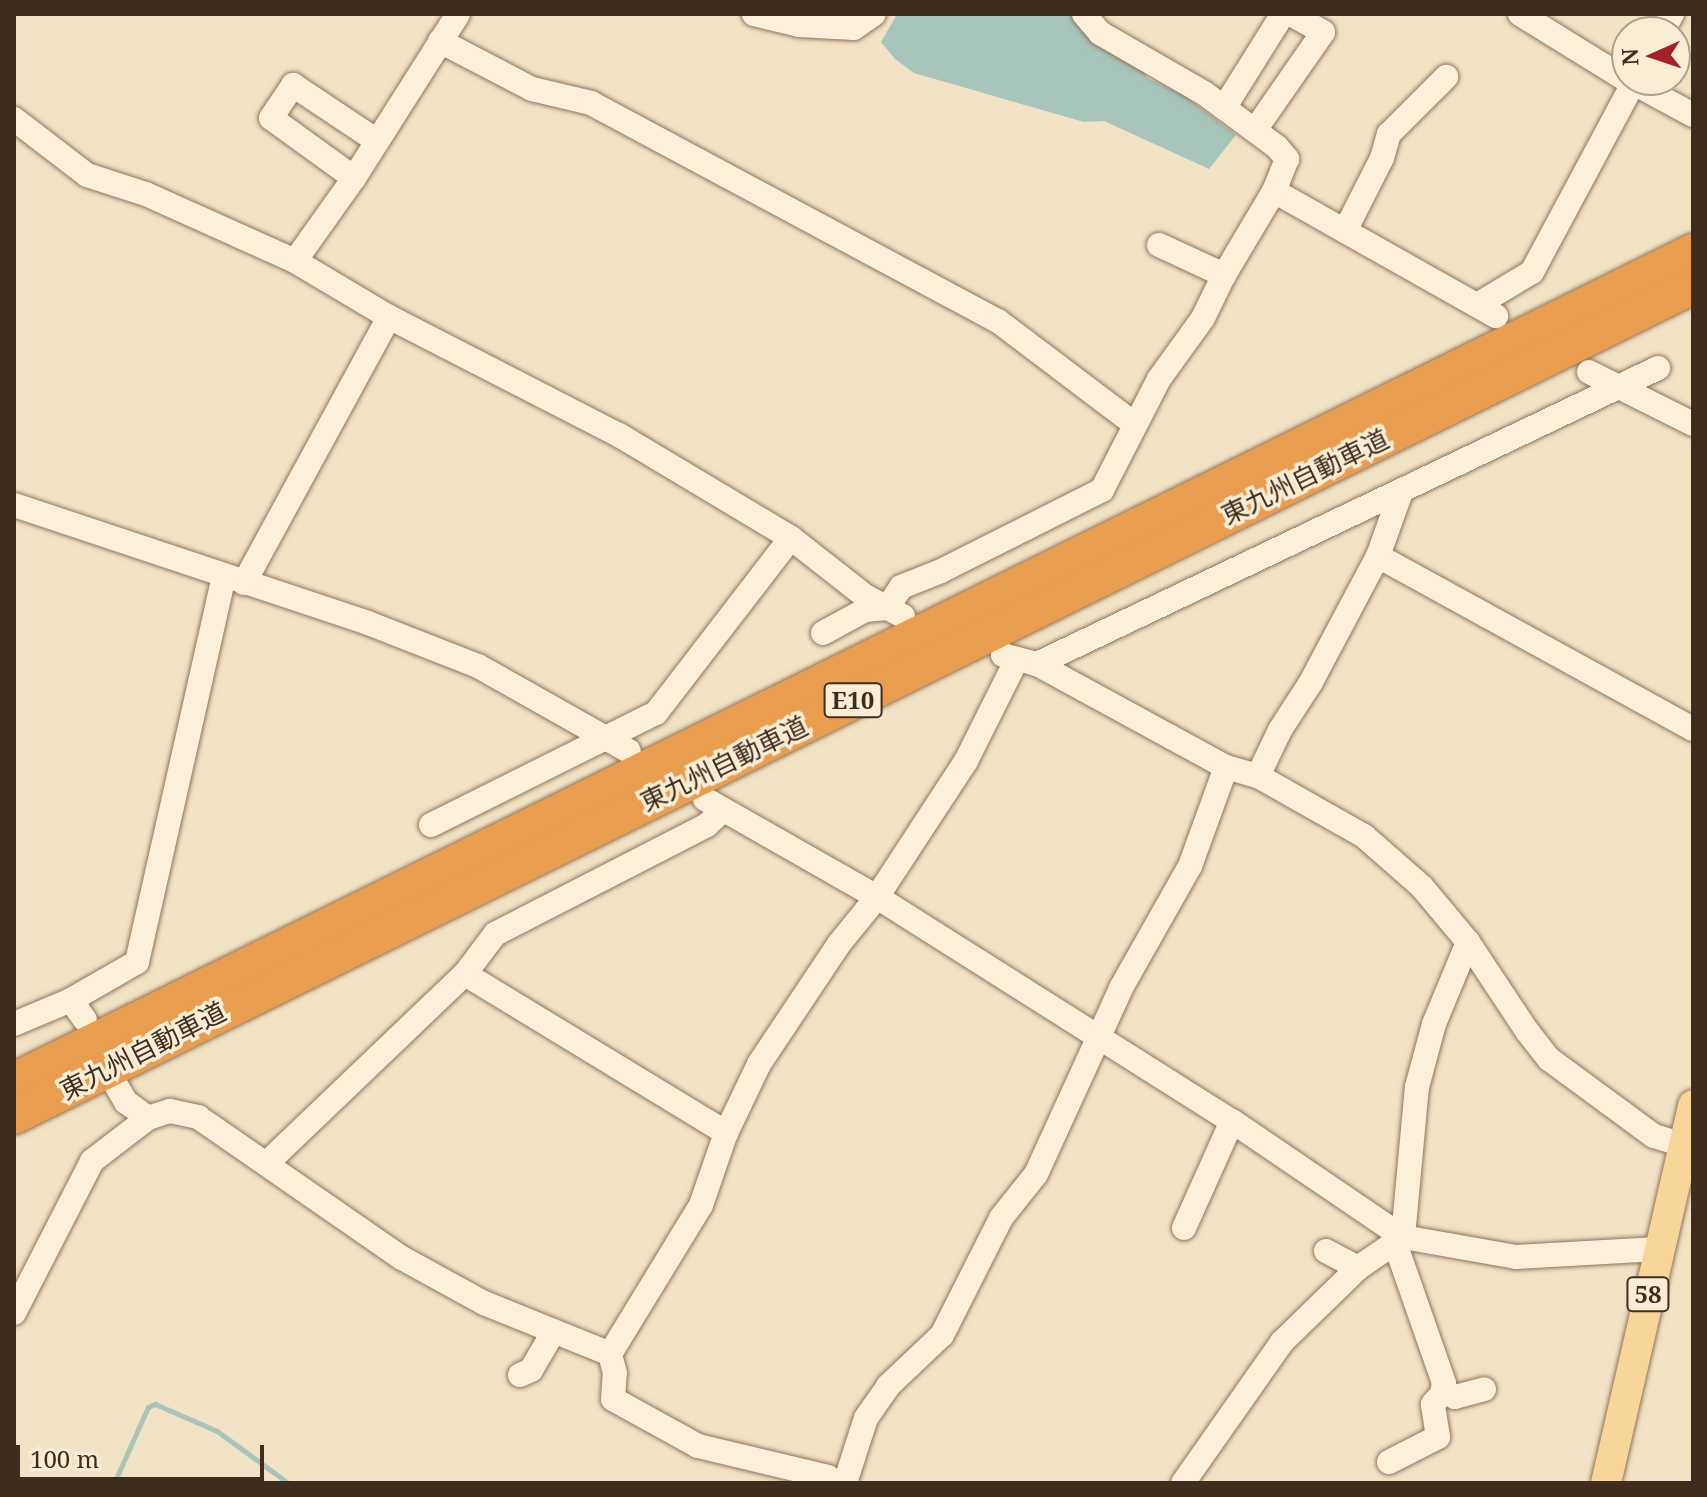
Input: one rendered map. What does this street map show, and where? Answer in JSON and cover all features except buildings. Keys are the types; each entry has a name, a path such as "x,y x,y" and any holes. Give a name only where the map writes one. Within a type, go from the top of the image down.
{"highway":[{"name":"東九州自動車道","path":"14,1081 1693,252"},
{"name":"東九州自動車道","path":"14,1116 1693,286"}],"main road":[{"name":"58","path":"1606,1483 1658,1249 1686,1157 1693,1105"}],"street":[{"path":"295,261 354,178 458,14"},
{"path":"754,14 799,25 854,28 874,14"},
{"path":"895,612 901,587 941,571 1102,490 1159,379 1203,318 1224,275 1274,191 1287,159 1277,147 1224,108 1100,33 1084,14"},
{"path":"1224,108 1283,14"},
{"path":"1255,130 1323,32 1291,14"},
{"path":"1520,14 1611,69"},
{"path":"440,41 532,89 591,103 998,321 1134,424"},
{"path":"1345,231 1382,158 1389,134 1446,77"},
{"path":"354,178 271,118 293,85 377,141"},
{"path":"1274,191 1486,311 1532,272 1623,96"},
{"path":"1658,96 1693,115"},
{"path":"14,119 87,175 146,194 295,261 389,317 619,435 791,538 865,596 895,612"},
{"path":"1159,245 1224,275"},
{"path":"14,1024 78,1010 137,962 234,580 389,317"},
{"path":"833,1483 828,1477 698,1446 613,1399 615,1373 610,1354 701,1205 726,1133 759,1064 839,944 877,897 966,761 1018,660 1401,492 1658,368"},
{"path":"1589,372 1693,424"},
{"path":"1258,776 1280,730 1311,682 1378,556 1401,492"},
{"path":"14,505 368,623 478,666 629,751"},
{"path":"431,825 656,713 791,538"},
{"path":"1378,556 1693,729"},
{"path":"823,633 865,610 895,612"},
{"path":"1018,660 1226,767 1258,776 1364,836 1422,887 1468,942 1549,1059 1686,1157"},
{"path":"845,1483 866,1418 888,1386 942,1335 1001,1218 1036,1174 1100,1041 1121,988 1190,866 1226,767"},
{"path":"267,1163 465,974 495,934 707,825 714,804 877,897 1100,1041 1232,1121 1399,1240 1516,1257 1658,1249"},
{"path":"1389,1462 1438,1437 1433,1404 1444,1383 1399,1240 1417,1087 1434,1024 1468,942"},
{"path":"465,974 726,1133"},
{"path":"116,1085 126,1102 148,1118"},
{"path":"14,1313 92,1161 148,1118 170,1111 198,1117 402,1258 484,1303 610,1354"},
{"path":"1184,1228 1232,1121"},
{"path":"1183,1483 1282,1342 1358,1268 1399,1240"},
{"path":"1326,1251 1358,1268"},
{"path":"520,1375 531,1370 554,1331"},
{"path":"1443,1390 1455,1397 1484,1389"}],"water":[{"path":"897,14 1069,14 1094,43 1142,69 1147,78 1182,94 1236,135 1209,169 1104,121 1084,122 914,73 895,59 881,42"}],"waterway":[{"path":"114,1483 148,1407 155,1404 217,1431 288,1483"}]}
